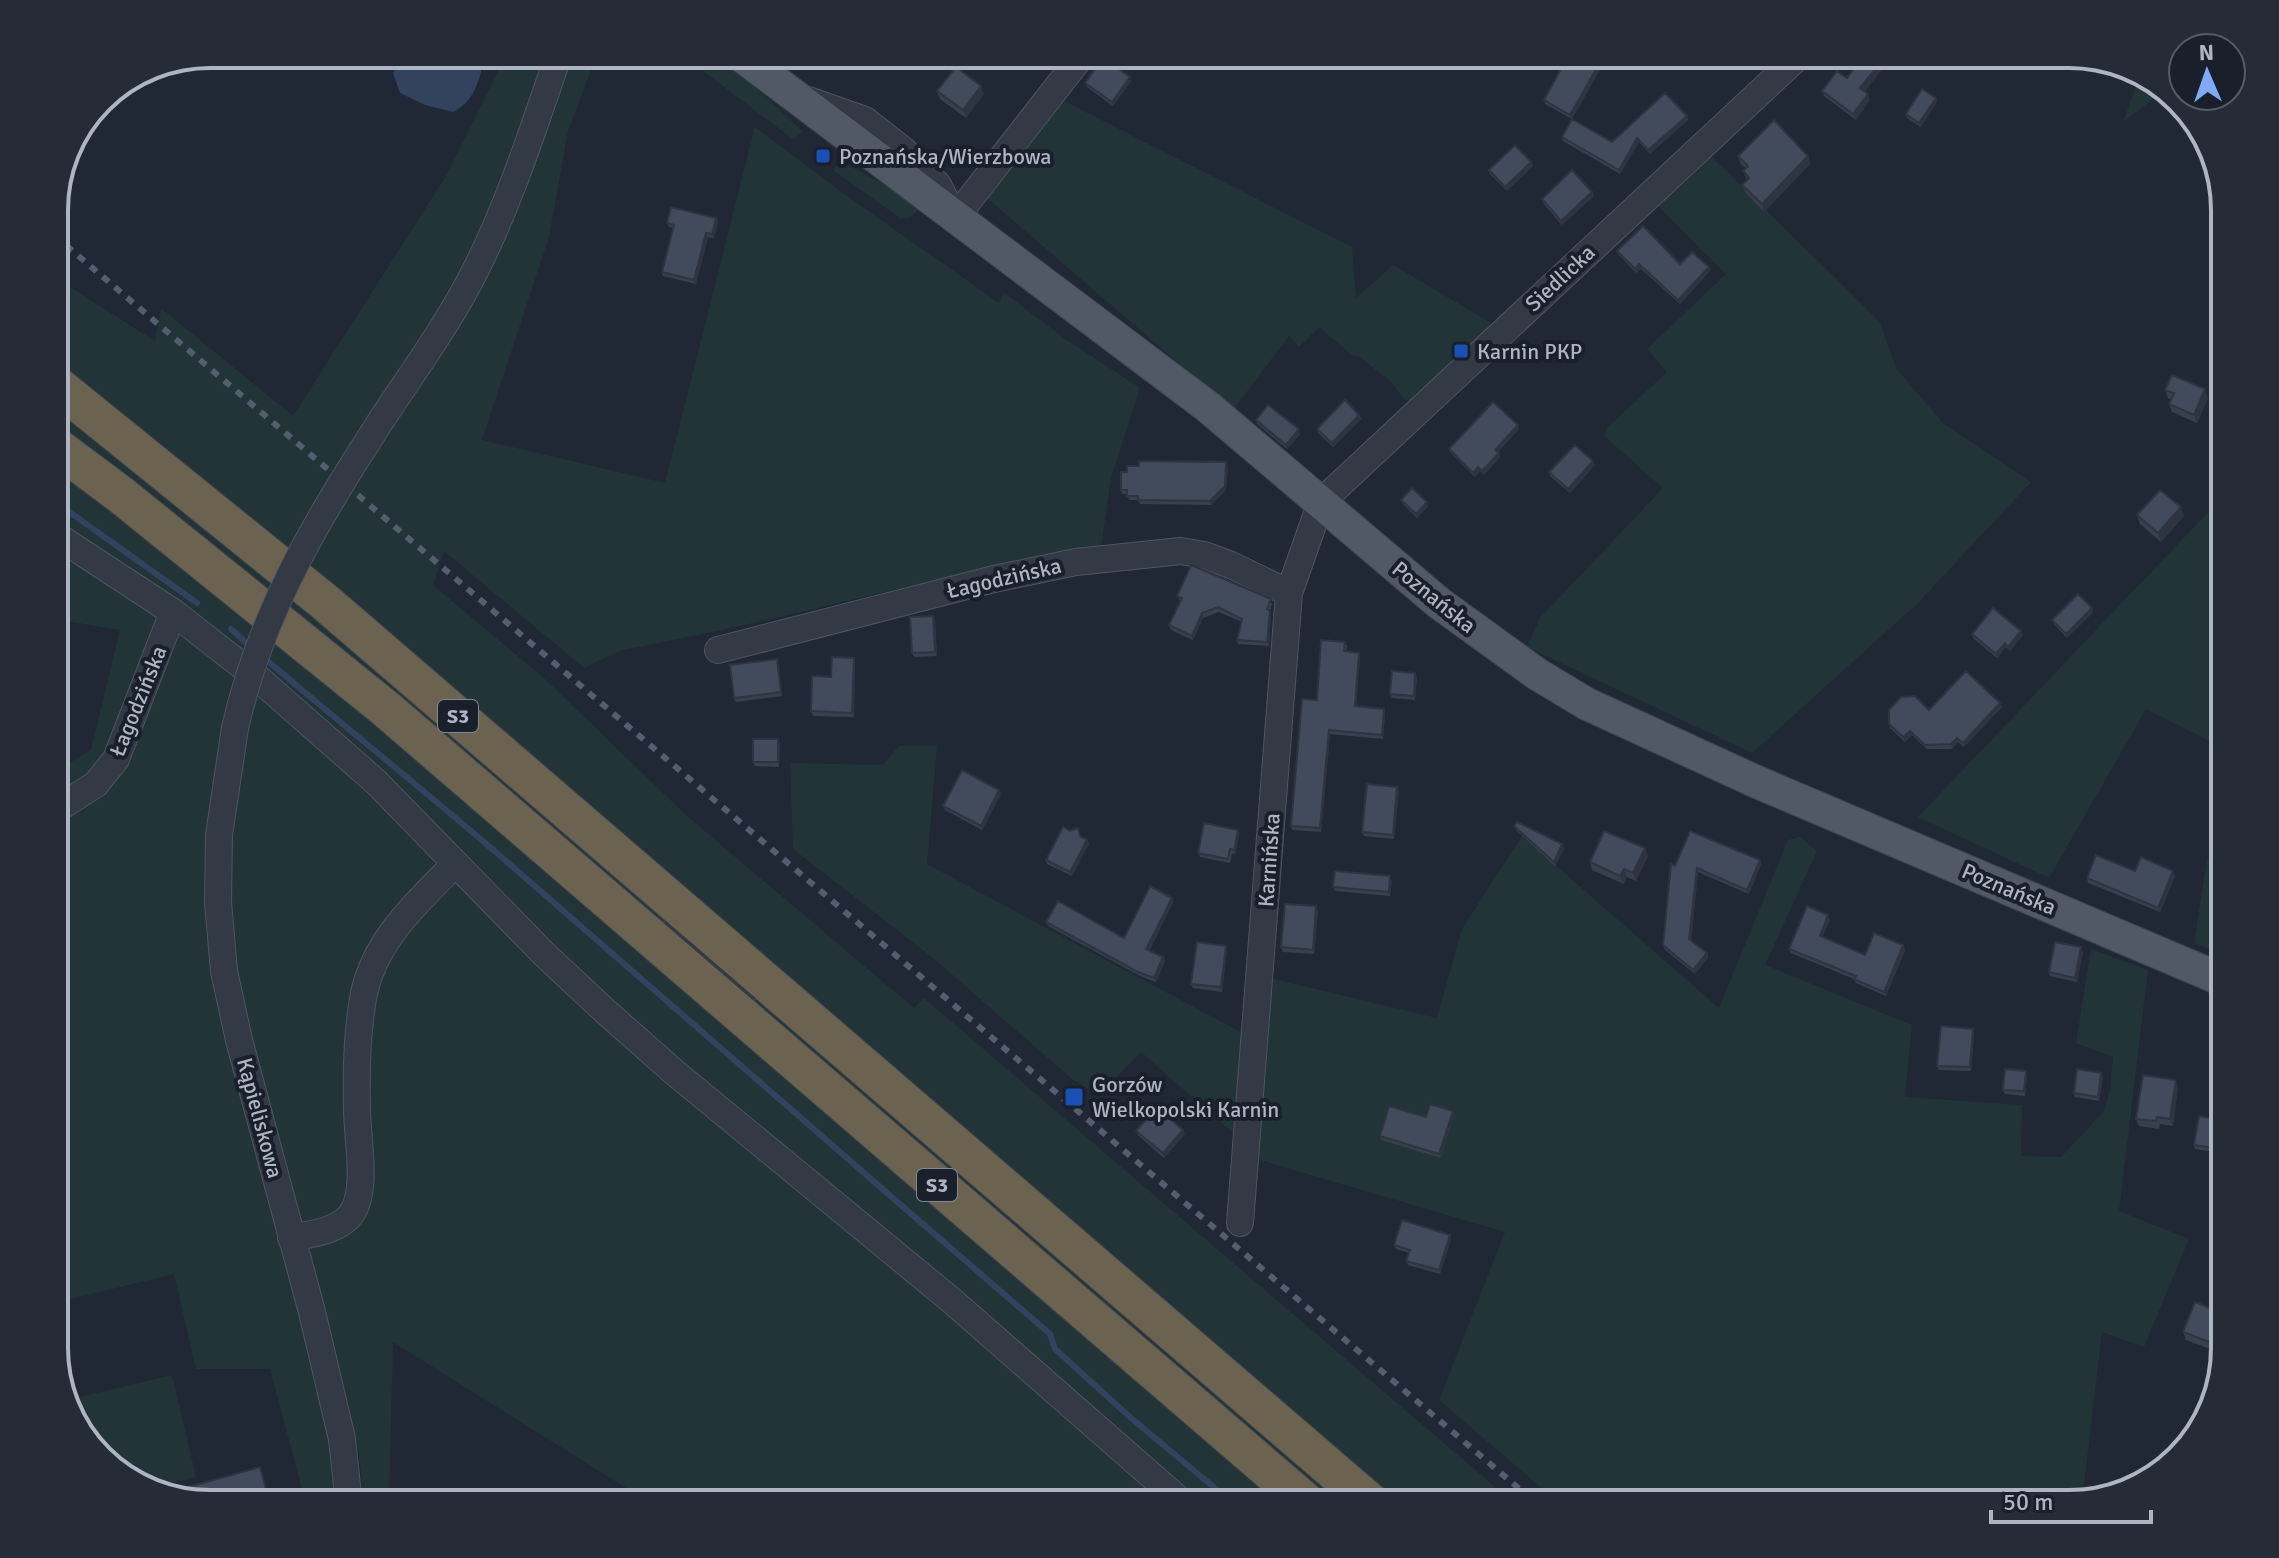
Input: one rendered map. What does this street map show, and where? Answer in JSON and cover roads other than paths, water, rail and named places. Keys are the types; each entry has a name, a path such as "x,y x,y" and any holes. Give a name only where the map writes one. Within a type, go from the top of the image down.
{"highway":[{"name":"S3","path":"68,394 326,603 1356,1490"},
{"name":"S3","path":"68,455 386,709 1292,1490"}],"main road":[{"name":"Poznańska","path":"757,68 1208,407 1474,630 1537,674 1587,704 1757,782 2211,975"}],"street":[{"name":"Kąpieliskowa","path":"347,1490 342,1439 312,1312 239,1040 224,971 218,902 219,835 235,728 258,644 275,603 314,527 435,340 476,269 506,204 554,68"},
{"path":"955,218 1072,68"},
{"name":"Siedlicka","path":"1321,502 1786,68"},
{"name":"Karnińska","path":"1240,1223 1289,593 1321,502"},
{"path":"68,543 173,612 260,680 364,772 554,963 674,1072 951,1300 1168,1490"},
{"name":"Łagodzińska","path":"718,650 994,579 1076,562 1169,552 1204,555 1289,593"},
{"name":"Łagodzińska","path":"68,802 96,784 116,759 173,612"},
{"path":"593,833 828,1090"},
{"path":"291,1238 338,1225 352,1213 358,1196 360,1163 357,1109 360,1029 365,991 379,951 399,921 455,864"},
{"path":"567,865 854,1056"}],"water":[{"path":"396,68 482,68 472,95 453,112 425,105 400,93 393,73"}],"waterway":[{"path":"68,511 197,603"},
{"path":"231,629 250,646"},
{"path":"262,656 498,854 1050,1334 1055,1349 1217,1490"}],"railway":[{"path":"68,247 1521,1490"}],"place":[{"name":"Poznańska/Wierzbowa","path":"823,156"},
{"name":"Karnin PKP","path":"1461,351"},
{"name":"Gorzów Wielkopolski Karnin","path":"1074,1097"}]}
